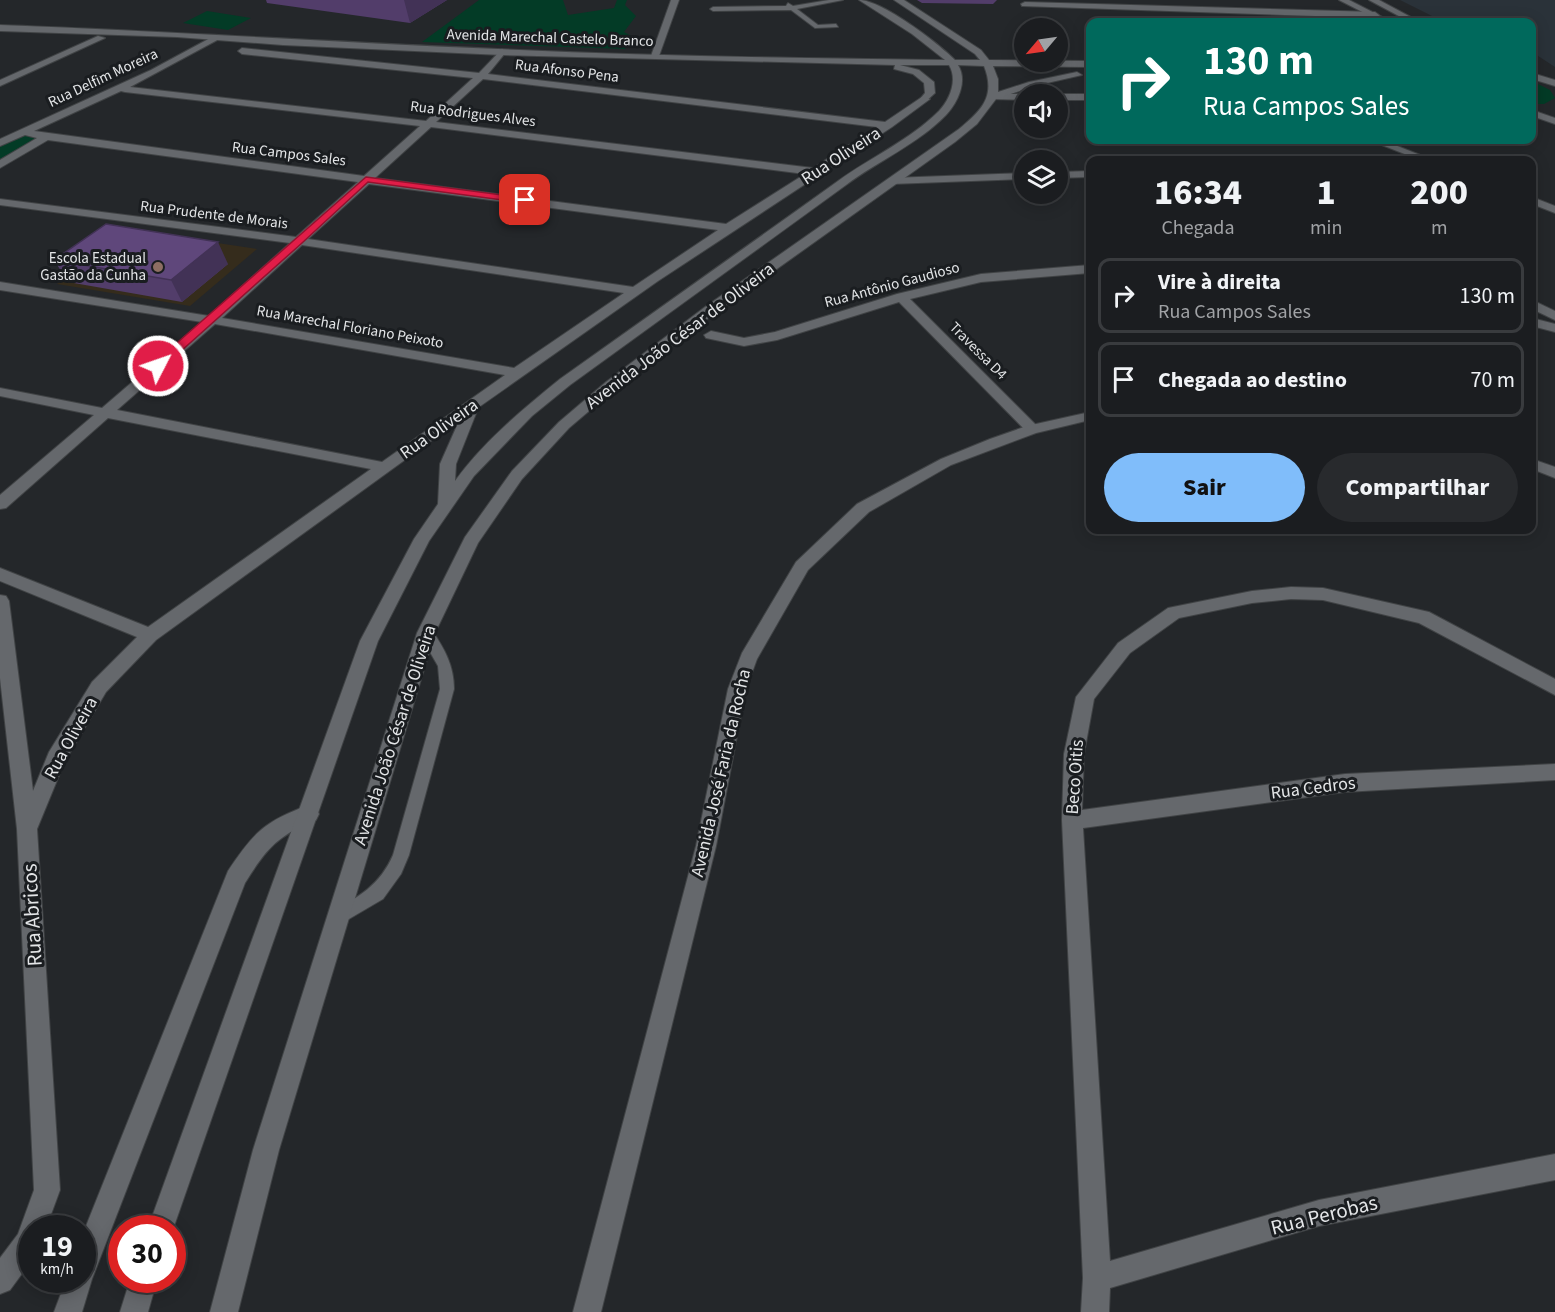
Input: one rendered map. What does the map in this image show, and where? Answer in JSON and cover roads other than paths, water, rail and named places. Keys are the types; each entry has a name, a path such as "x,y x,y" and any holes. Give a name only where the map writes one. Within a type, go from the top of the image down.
{"street":[{"path":"656,56 675,0"},
{"path":"864,0 917,34 955,71 1086,76"},
{"path":"898,0 978,52 991,72 993,98"},
{"path":"1343,0 1381,18"},
{"path":"1373,0 1408,18"},
{"path":"1025,4 1375,15"},
{"name":"Avenida Marechal Castelo Branco","path":"0,28 177,34 305,43 502,52 881,62 955,71"},
{"path":"917,34 919,44"},
{"name":"Avenida Marechal Castelo Branco","path":"0,35 217,38"},
{"path":"0,83 101,38"},
{"name":"Rua Delfim Moreira","path":"0,143 154,72 217,38"},
{"path":"288,57 281,53 282,50 305,43"},
{"name":"Rua Afonso Pena","path":"242,51 481,76 888,125"},
{"path":"0,504 299,242 366,179 430,124 481,76 502,52"},
{"path":"881,62 909,52"},
{"path":"978,52 1014,58"},
{"path":"881,62 916,72 924,77 931,88 925,99"},
{"path":"955,71 986,62 1014,62"},
{"path":"1068,63 1086,64"},
{"name":"Rua Oliveira","path":"27,829 56,758 99,687 150,634 517,372 728,228 888,125 925,99 955,71"},
{"name":"Avenida João César de Oliveira","path":"165,1215 369,640 422,539 446,504 469,472 527,413 574,375 866,165 929,125 945,110 953,97 955,71"},
{"path":"0,165 154,72"},
{"path":"993,98 1032,84 1077,75"},
{"path":"1536,77 1555,81"},
{"name":"Rua Rodrigues Alves","path":"125,89 817,172"},
{"path":"993,98 1014,97"},
{"path":"1068,97 1086,97"},
{"name":"Avenida João César de Oliveira","path":"224,1312 266,1150 426,633 471,541 517,475 564,425 611,385 711,310 969,126 985,112 993,98"},
{"path":"1536,113 1555,112"},
{"path":"1536,114 1555,121"},
{"name":"Rua Campos Sales","path":"24,132 45,138 728,228"},
{"path":"1385,144 1417,156"},
{"path":"1068,175 1086,174"},
{"path":"891,181 1014,176"},
{"name":"Rua Prudente de Morais","path":"0,202 637,291"},
{"path":"1536,202 1555,210"},
{"name":"Rua Antônio Gaudioso","path":"711,335 744,342 777,336 900,297 981,278 1086,269"},
{"name":"Rua Marechal Floriano Peixoto","path":"0,286 517,372"},
{"name":"Travessa D4","path":"900,297 1032,429"},
{"path":"1536,306 1555,316"},
{"path":"1536,323 1555,328"},
{"path":"0,392 384,467"},
{"path":"446,504 448,464 472,406"},
{"name":"Avenida José Faria da Rocha","path":"587,1312 706,846 737,689 748,658 802,566 863,508 946,462 1032,429 1086,417"},
{"path":"1536,465 1555,472"},
{"path":"0,574 150,634"},
{"name":"Beco Oitis","path":"1095,1312 1097,1278 1072,820 1074,754 1085,697 1124,648 1174,613 1252,597 1291,593 1323,594 1423,617 1524,669 1555,688"},
{"name":"Rua Abricos","path":"0,602 27,829 47,1190 38,1215"},
{"name":"Rua Cedros","path":"1072,820 1345,783 1555,772"},
{"path":"96,1235 236,878 265,836 274,828 309,814"},
{"name":"Rua Perobas","path":"1097,1278 1319,1213 1555,1167"},
{"name":"Rua Abricos","path":"0,1280 18,1256"},
{"path":"68,1312 75,1293"},
{"path":"134,1312 140,1293"}],"lane":[{"path":"790,0 786,4 817,27 837,26"},
{"path":"713,9 792,8 840,0"},
{"path":"337,918 374,898 392,879 401,855 447,689 448,674 444,659 426,633"}],"place":[{"name":"Escola Estadual Gastão da Cunha","path":"158,267"}]}
